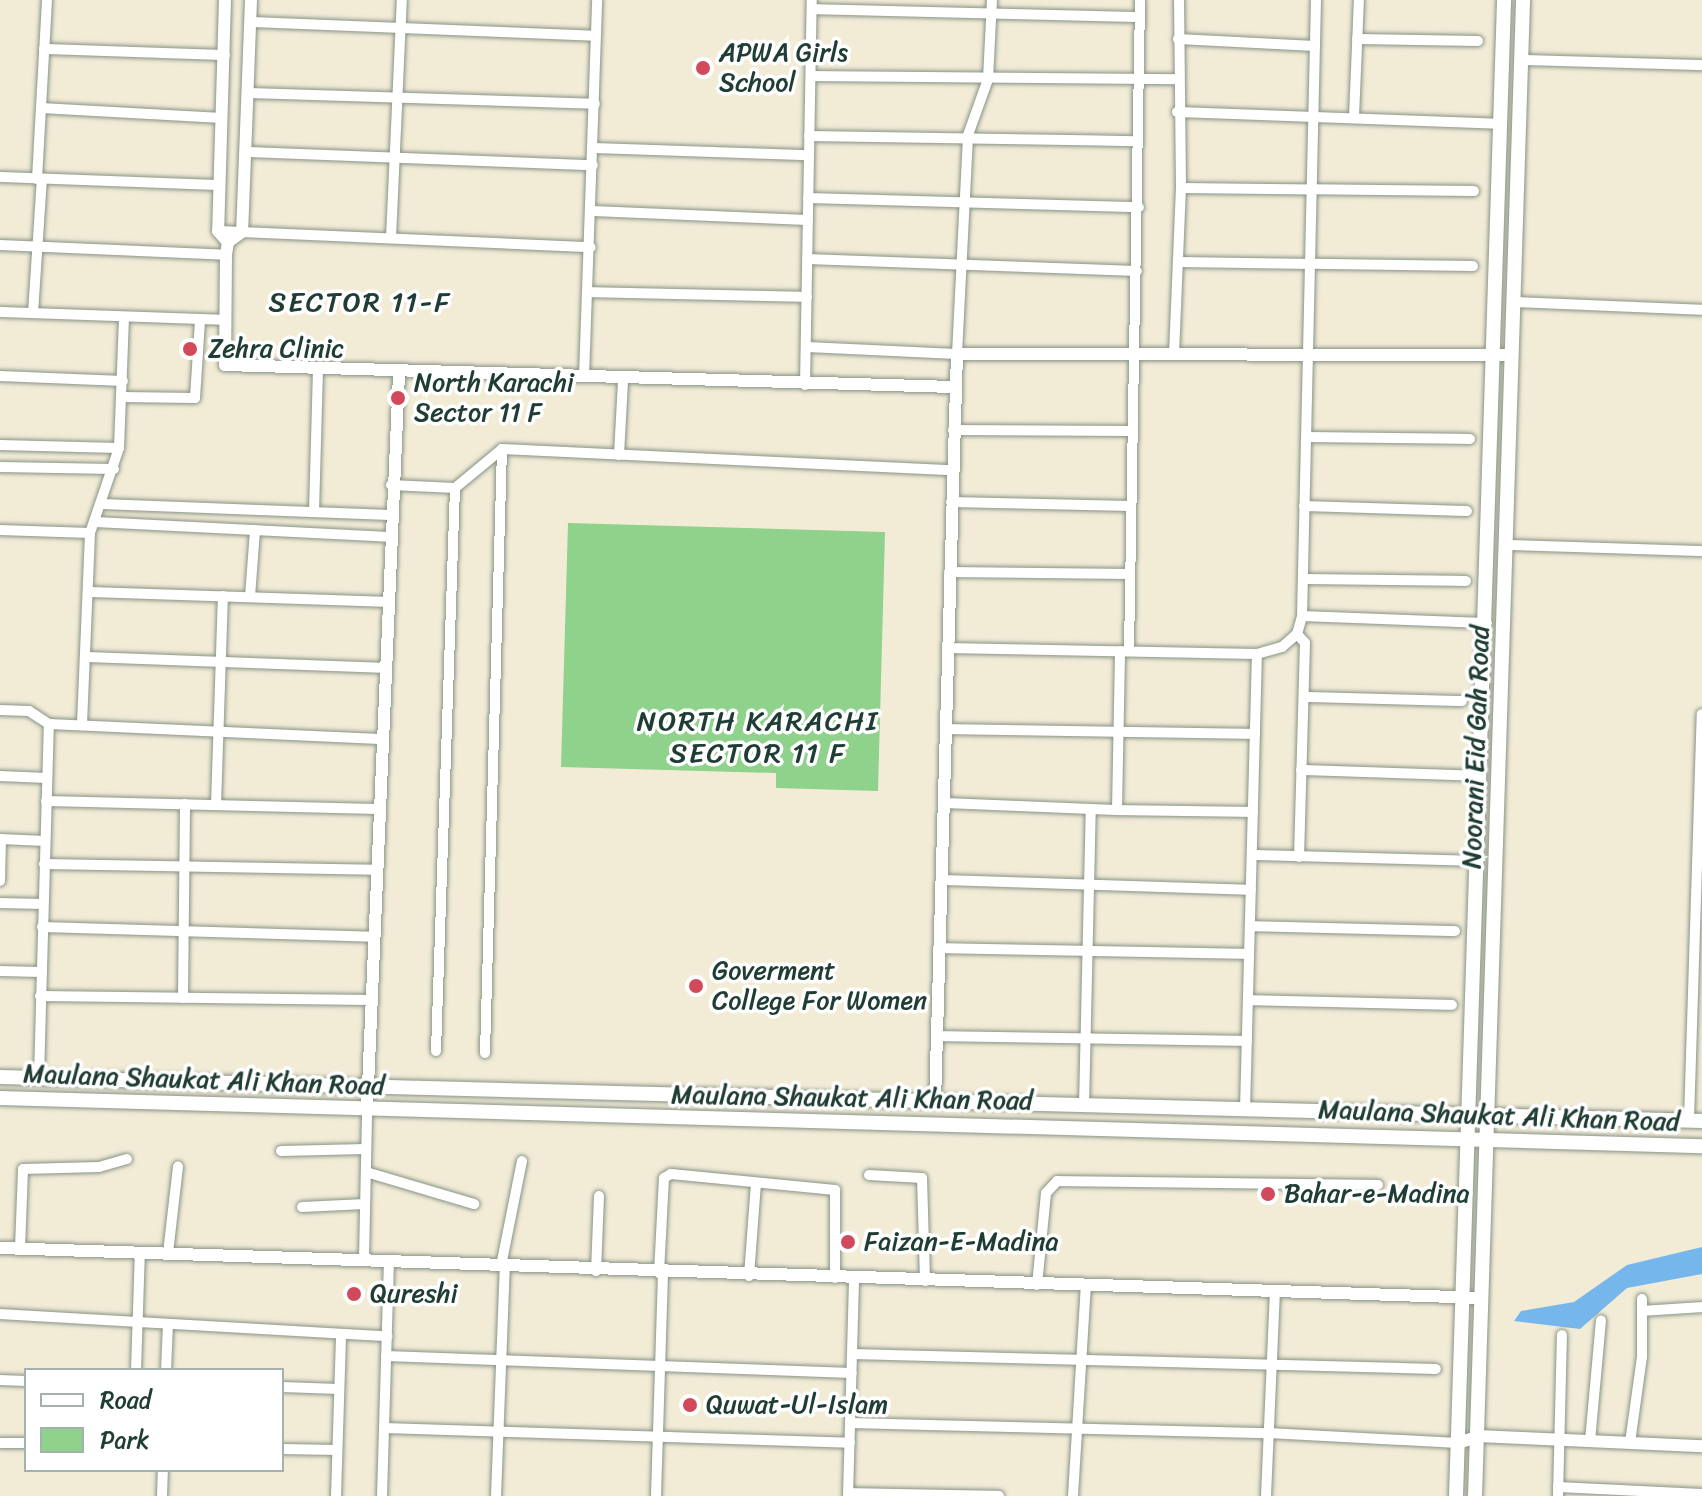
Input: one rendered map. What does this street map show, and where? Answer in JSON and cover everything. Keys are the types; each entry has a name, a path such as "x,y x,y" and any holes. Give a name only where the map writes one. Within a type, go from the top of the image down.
{"main road":[{"name":"Noorani Eid Gah Road","path":"1456,1496 1465,1138 1487,623 1504,0"},
{"name":"Noorani Eid Gah Road","path":"1475,1496 1485,1138 1508,545 1523,0"},
{"name":"Maulana Shaukat Ali Khan Road","path":"0,1077 368,1084 1084,1107 1696,1120"},
{"name":"Maulana Shaukat Ali Khan Road","path":"0,1098 1702,1146"}],"street":[{"path":"33,313 47,0"},
{"path":"225,0 218,231 227,248 223,360 231,368 954,387"},
{"path":"0,245 227,248 242,232 251,0"},
{"path":"391,238 402,0"},
{"path":"584,377 591,247 597,0"},
{"path":"935,1103 954,387 968,135 988,79 992,0"},
{"path":"1117,810 1118,732 1130,574 1139,207 1136,141 1140,0"},
{"path":"1174,354 1181,188 1177,112 1179,0"},
{"path":"947,648 1257,654 1282,647 1297,634 1302,616 1316,0"},
{"path":"1354,117 1359,0"},
{"path":"805,385 812,4 1140,17"},
{"path":"251,22 596,36"},
{"path":"1178,39 1315,46"},
{"path":"1357,39 1478,41"},
{"path":"44,49 225,55"},
{"path":"1521,60 1702,65"},
{"path":"811,76 1178,79"},
{"path":"249,93 595,104"},
{"path":"41,108 222,118"},
{"path":"1177,112 1500,124"},
{"path":"809,136 968,135 1136,141"},
{"path":"594,148 809,155"},
{"path":"247,152 593,165"},
{"path":"0,177 219,185"},
{"path":"1181,188 1474,191"},
{"path":"808,198 1139,207"},
{"path":"592,211 808,220"},
{"path":"218,231 591,247"},
{"path":"807,259 1137,271"},
{"path":"1178,262 1473,266"},
{"path":"588,292 807,297"},
{"path":"1514,302 1702,310"},
{"path":"0,312 224,320"},
{"path":"82,724 92,528 119,448 124,318"},
{"path":"122,397 195,398 200,320"},
{"path":"807,347 957,354 1511,355"},
{"path":"314,512 318,370"},
{"path":"364,1259 377,809 399,373"},
{"path":"0,376 123,381"},
{"path":"619,455 623,380"},
{"path":"953,430 1133,431"},
{"path":"1306,437 1470,439"},
{"path":"0,445 119,448"},
{"path":"391,485 455,488 502,449 952,470"},
{"path":"485,1053 502,449"},
{"path":"0,467 114,469"},
{"path":"436,1051 455,488"},
{"path":"951,502 1131,506"},
{"path":"102,504 390,515"},
{"path":"1304,506 1467,511"},
{"path":"0,530 255,530 389,537"},
{"path":"250,597 255,530"},
{"path":"1508,545 1702,551"},
{"path":"949,572 1130,574"},
{"path":"1303,579 1466,581"},
{"path":"88,592 386,602"},
{"path":"216,805 223,596"},
{"path":"1302,616 1487,623"},
{"path":"1297,634 1305,643 1299,857"},
{"path":"1245,1110 1257,654"},
{"path":"85,657 383,668"},
{"path":"1304,697 1462,701"},
{"path":"0,710 29,711 49,724 380,739"},
{"path":"1696,1120 1702,714"},
{"path":"39,1077 49,724"},
{"path":"946,729 1255,734"},
{"path":"1301,770 1479,776"},
{"path":"0,776 47,778"},
{"path":"46,801 377,809"},
{"path":"944,803 1253,812"},
{"path":"183,998 185,804"},
{"path":"1084,1107 1091,809"},
{"path":"0,881 0,839 45,841"},
{"path":"1252,855 1475,861"},
{"path":"44,864 375,870"},
{"path":"941,880 1251,890"},
{"path":"0,903 43,904"},
{"path":"1250,926 1455,931"},
{"path":"42,927 373,937"},
{"path":"938,948 1249,954"},
{"path":"0,971 41,972"},
{"path":"40,996 371,1000"},
{"path":"1248,1000 1452,1005"},
{"path":"937,1036 1247,1041"},
{"path":"281,1151 366,1149"},
{"path":"20,1248 23,1169 99,1167 127,1159"},
{"path":"496,1496 503,1266 522,1161"},
{"path":"168,1253 178,1167"},
{"path":"366,1172 474,1204"},
{"path":"869,1175 922,1178 925,1281"},
{"path":"656,1496 665,1176 836,1191 835,1278"},
{"path":"1037,1285 1046,1193 1057,1181 1378,1185"},
{"path":"749,1276 756,1183"},
{"path":"596,1271 599,1196"},
{"path":"302,1207 365,1204"},
{"path":"0,1248 364,1259 596,1271 1482,1298"},
{"path":"136,1368 140,1252"},
{"path":"382,1496 389,1260"},
{"path":"854,1279 848,1494 999,1496"},
{"path":"1073,1496 1086,1286"},
{"path":"1266,1496 1275,1292"},
{"path":"1630,1443 1642,1357 1642,1305 1702,1307"},
{"path":"0,1314 387,1336"},
{"path":"1590,1441 1601,1320"},
{"path":"166,1368 168,1324"},
{"path":"336,1496 341,1334"},
{"path":"1562,1335 1558,1492 1702,1494"},
{"path":"852,1354 1436,1369"},
{"path":"386,1356 852,1373"},
{"path":"0,1380 24,1381"},
{"path":"284,1387 339,1389"},
{"path":"850,1423 1268,1433 1458,1443 1479,1436 1702,1446"},
{"path":"384,1428 850,1443"},
{"path":"0,1443 24,1443"},
{"path":"284,1449 337,1450"},
{"path":"162,1496 163,1472"}],"green space":[{"path":"568,523 885,532 878,791 776,788 776,773 561,767"}],"water":[{"path":"1702,1247 1702,1274 1627,1288 1580,1329 1514,1321 1521,1311 1574,1302 1627,1265"}],"place":[{"name":"APWA Girls School","path":"703,68"},
{"name":"Zehra Clinic","path":"190,349"},
{"name":"North Karachi Sector 11 F","path":"398,398"},
{"name":"Goverment College For Women","path":"696,986"},
{"name":"Bahar-e-Madina","path":"1268,1194"},
{"name":"Faizan-E-Madina","path":"848,1242"},
{"name":"Qureshi","path":"354,1294"},
{"name":"Quwat-Ul-Islam","path":"690,1405"}],"district":[{"name":"SECTOR 11-F","path":"360,302"},
{"name":"NORTH KARACHI SECTOR 11 F","path":"758,737"}]}
